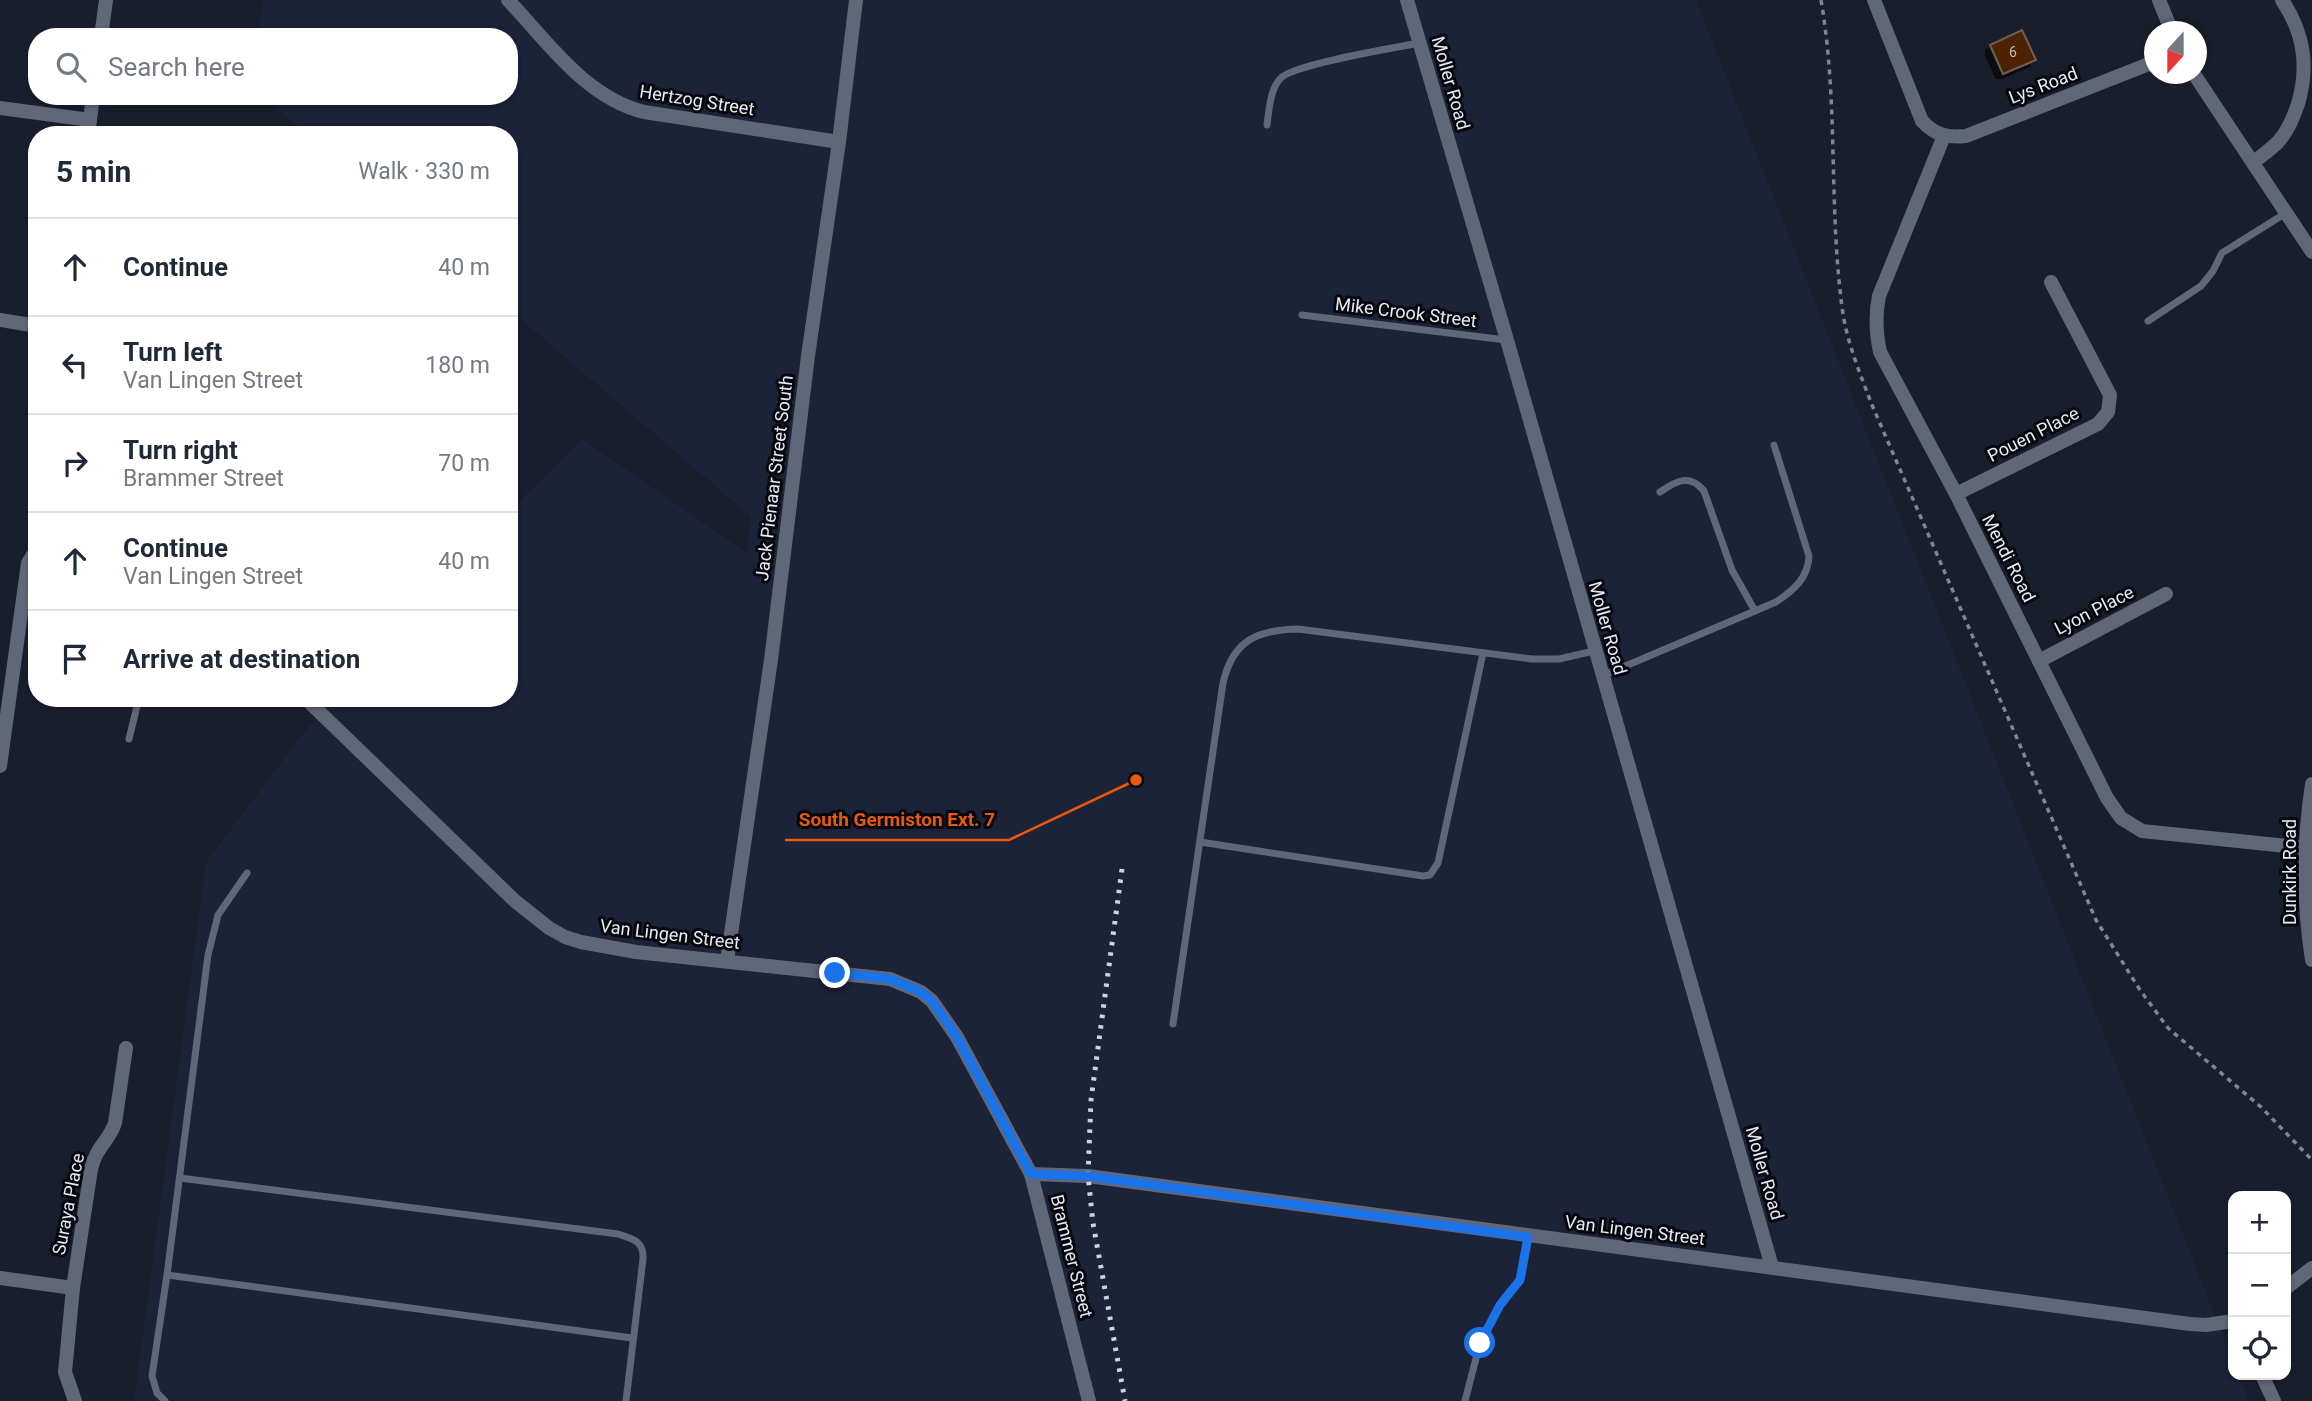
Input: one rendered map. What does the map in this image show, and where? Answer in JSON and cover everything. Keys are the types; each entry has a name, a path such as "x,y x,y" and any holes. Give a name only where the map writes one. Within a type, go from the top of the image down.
{"street":[{"path":"102,28 106,0"},
{"name":"Hertzog Street","path":"508,0 582,78 615,103 644,112 839,142"},
{"name":"Jack Pienaar Street South","path":"727,961 771,660 808,356 839,142 856,0"},
{"name":"Moller Road","path":"1407,0 1772,1267"},
{"path":"1874,0 1922,121 1930,130 1944,136"},
{"path":"2159,0 2168,21"},
{"path":"2252,163 2278,142 2291,125 2303,85 2305,61 2302,42 2295,22 2282,0"},
{"name":"Lys Road","path":"1944,136 1966,136 2144,66"},
{"path":"2201,84 2312,252"},
{"path":"89,126 92,105"},
{"path":"0,108 84,126"},
{"name":"Mendi Road","path":"1944,136 1878,296 1876,324 1881,352 1956,495 2107,798 2121,818 2142,831 2306,848"},
{"name":"Pouen Place","path":"1956,495 2098,424 2108,412 2110,395 2051,282"},
{"path":"0,320 28,325"},
{"path":"0,766 28,563"},
{"name":"Lyon Place","path":"2039,661 2166,594"},
{"name":"Van Lingen Street","path":"315,707 514,901 565,937 607,947 890,979 921,992 943,1016"},
{"name":"Dunkirk Road","path":"2312,784 2306,848 2305,914 2312,960"},
{"name":"Brammer Street","path":"943,1016 1031,1174 1089,1401"},
{"name":"Suraya Place","path":"75,1401 65,1372 72,1288 90,1169 94,1155 111,1133 115,1123 126,1048"},
{"name":"Van Lingen Street","path":"1031,1174 1088,1176 2190,1324 2228,1322"},
{"path":"2291,1284 2312,1268"},
{"path":"0,1278 72,1288"},
{"path":"2264,1380 2274,1401"}],"lane":[{"path":"1267,125 1272,97 1280,78 1300,67 1419,43"},
{"path":"2148,321 2201,286 2214,271 2222,253 2286,213"},
{"name":"Mike Crook Street","path":"1302,315 1507,340"},
{"path":"1601,676 1755,611 1786,596 1799,583 1808,567 1809,556 1774,445"},
{"path":"1660,492 1674,482 1683,480 1690,479 1699,484 1704,491 1732,570 1755,611"},
{"path":"1173,1024 1225,674 1235,653 1249,639 1259,633 1278,629 1298,629 1547,660 1594,651"},
{"path":"1200,842 1430,875 1438,863 1483,653"},
{"path":"129,739 137,707"},
{"path":"165,1401 157,1393 152,1376 214,927 223,905 247,873"},
{"path":"180,1178 618,1234 635,1240 643,1250 626,1401"},
{"path":"1465,1401 1480,1343 1500,1305 1520,1280 1528,1237"},
{"path":"167,1275 632,1338"}],"path":[{"path":"1821,0 1831,100 1843,315 1853,353 1872,405 2096,920 2140,990 2168,1028 2261,1107 2312,1160"}],"shaded area":[{"path":"263,0 1696,0 2228,1348 2228,1380 2241,1380 2249,1401 134,1401 206,862 323,707 518,707 518,504 582,439 747,553 750,516 518,317 518,126 297,126 272,105 518,105 518,28 259,28"}],"building":[{"path":"2022,30 2036,60 2003,74 1990,45"}],"railway":[{"path":"1122,869 1091,1100 1088,1176 1093,1223 1125,1401"}],"place":[{"name":"South Germiston Ext. 7","path":"1136,780"}],"route":[{"path":"835,973 890,979 921,992 932,1001 957,1037 1031,1174 1088,1176 1528,1237 1520,1280 1500,1305 1480,1343"}]}
